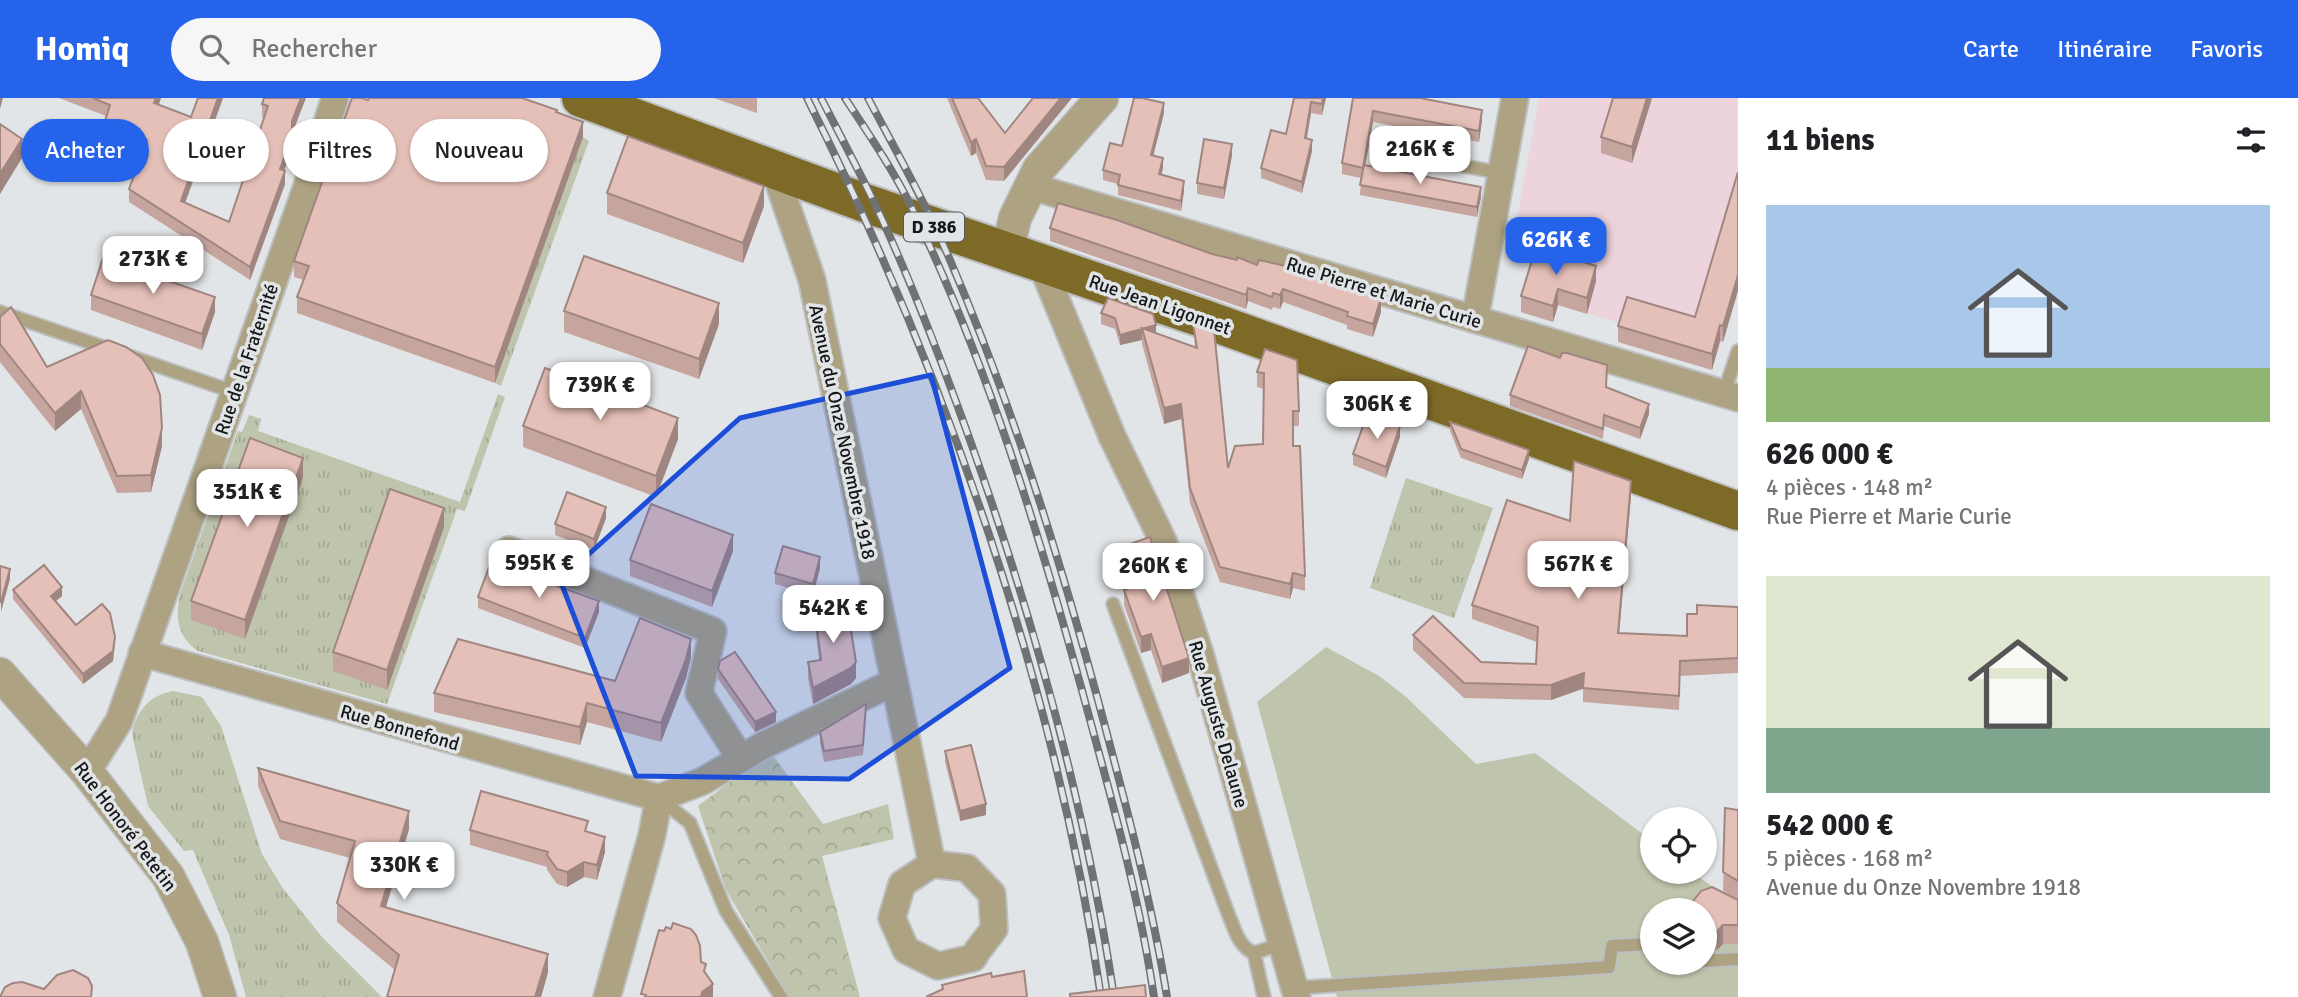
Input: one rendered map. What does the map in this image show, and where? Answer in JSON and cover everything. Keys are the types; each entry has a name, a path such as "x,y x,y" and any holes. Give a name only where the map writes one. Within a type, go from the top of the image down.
{"main road":[{"name":"Rue Jean Ligonnet","path":"581,98 1738,511"}],"street":[{"name":"Rue de la Fraternité","path":"87,772 119,721 335,98"},
{"path":"1024,257 1015,218 1039,169 1102,98"},
{"path":"1475,318 1515,98"},
{"name":"Avenue du Onze Novembre 1918","path":"774,169 812,280 932,864"},
{"name":"Rue Pierre et Marie Curie","path":"1031,186 1731,396"},
{"name":"Rue Auguste Delaune","path":"1024,257 1163,541 1200,654 1296,993"},
{"path":"509,550 713,631 699,693 741,759"},
{"name":"Rue Bonnefond","path":"142,653 659,798"},
{"name":"Rue Honoré Petetin","path":"0,674 87,772 168,876 202,942 220,997"},
{"path":"607,997 652,835 659,798 703,781 764,745 894,682"}],"lane":[{"path":"1380,150 1501,173"},
{"path":"0,313 234,392"},
{"path":"1731,396 1738,351"},
{"path":"1113,604 1229,916 1241,942 1254,953 1264,997"},
{"path":"659,798 690,822 726,911 781,997"},
{"path":"1254,953 1281,944"},
{"path":"1296,993 1609,967 1612,946 1640,945"},
{"path":"1717,959 1736,955"}],"highlighted area":[{"path":"931,375 1010,668 849,779 636,776 560,580 740,418"}],"shaded area":[{"path":"1539,98 1738,98 1738,291 1712,370 1618,342 1623,324 1559,305 1553,322 1521,312 1536,263 1510,257"}],"green space":[{"path":"583,137 589,141 501,386 495,383"},
{"path":"498,394 505,397 465,511 457,509 387,704 198,651 186,639 179,626 180,594 238,431 242,432 249,415 261,419 258,431 460,502"},
{"path":"1406,478 1493,508 1454,618 1370,588"},
{"path":"1326,647 1379,676 1405,696 1476,764 1535,753 1640,832 1640,884 1709,884 1738,905 1738,997 1337,997 1257,702"},
{"path":"173,691 202,697 221,726 262,854 282,887 322,937 382,997 246,997 229,935 193,850 184,851 148,806 132,734 145,705 157,696"},
{"path":"772,754 823,824 888,804 894,839 822,856 860,997 789,997 726,890 698,806 759,760"}],"building":[{"path":"93,98 156,98 154,103 191,117 198,98 218,98 210,119 163,119 163,182 188,182 181,201 229,222 242,182 269,182 269,119 264,119 268,106 262,104 264,98 301,98 293,119 283,119 283,161 280,169 283,170 283,176 250,267 129,189 132,182 149,182 149,119 106,119 110,105"},
{"path":"352,98 522,98 583,122 495,367 297,297 309,266 294,261 322,182 396,182 396,119 345,119"},
{"path":"952,98 978,98 1005,133 1033,98 1061,98 1004,167 986,166 976,139 971,142"},
{"path":"1134,98 1164,103 1151,155 1163,158 1159,174 1184,181 1181,201 1118,185 1120,175 1103,170 1110,143 1122,146"},
{"path":"1294,98 1323,98 1322,104 1311,102 1305,138 1312,140 1302,182 1261,168 1271,130 1286,134"},
{"path":"1353,98 1420,98 1482,110 1479,131 1373,111 1363,168 1342,163"},
{"path":"1613,98 1647,98 1632,147 1601,137"},
{"path":"0,124 21,141 0,174"},
{"path":"628,136 764,186 743,243 607,193"},
{"path":"1204,139 1232,144 1224,188 1197,183"},
{"path":"1364,165 1481,187 1477,207 1360,185"},
{"path":"1738,172 1738,275 1712,354 1618,326 1627,297 1695,317"},
{"path":"1058,203 1117,220 1212,254 1237,260 1237,257 1257,265 1259,260 1290,267 1373,292 1372,296 1381,298 1373,324 1347,316 1348,312 1283,289 1280,295 1273,293 1272,297 1248,288 1246,295 1050,228"},
{"path":"1536,247 1596,266 1587,298 1558,289 1553,306 1521,296"},
{"path":"584,256 719,303 699,359 564,311"},
{"path":"103,258 215,297 202,334 91,295"},
{"path":"1108,298 1153,314 1156,325 1120,335 1115,318 1101,313"},
{"path":"11,307 47,367 108,340 126,347 142,358 153,375 160,395 162,428 151,475 117,476 81,391 55,413 0,344 0,317"},
{"path":"1193,323 1214,330 1228,468 1235,446 1263,444 1264,373 1257,372 1265,349 1297,360 1299,411 1293,411 1293,446 1300,446 1305,576 1293,573 1290,584 1220,567 1190,488 1181,404 1164,408 1142,328 1197,348"},
{"path":"1528,346 1560,358 1562,353 1567,353 1607,365 1606,387 1649,404 1640,428 1604,415 1603,429 1510,395"},
{"path":"545,368 678,418 656,476 523,426"},
{"path":"1367,415 1400,426 1386,467 1353,454"},
{"path":"1450,422 1529,450 1522,470 1461,449"},
{"path":"250,438 303,458 245,620 191,601"},
{"path":"1574,461 1631,481 1618,633 1687,636 1687,614 1697,614 1697,605 1738,607 1738,658 1680,661 1679,696 1583,688 1584,673 1551,685 1464,683 1413,635 1433,616 1481,662 1536,664 1538,627 1472,605 1507,500 1570,521"},
{"path":"390,489 444,508 387,670 333,652"},
{"path":"567,492 606,507 594,539 555,524"},
{"path":"651,504 733,535 712,591 630,560"},
{"path":"1150,537 1189,658 1162,667 1151,634 1141,637 1124,590 1134,586 1121,547"},
{"path":"783,546 820,557 813,584 775,573"},
{"path":"491,562 599,601 585,638 478,597"},
{"path":"44,565 62,587 51,596 76,625 102,604 110,613 115,637 113,651 83,674 13,590"},
{"path":"0,566 10,569 1,602 0,601"},
{"path":"847,605 856,662 851,668 813,688 808,662 821,660 815,611"},
{"path":"640,618 691,639 661,723 587,703 580,727 434,693 458,639 615,681"},
{"path":"735,652 776,712 755,722 718,669 720,661"},
{"path":"866,704 863,745 824,751 820,732"},
{"path":"971,745 986,804 960,811 945,751"},
{"path":"258,768 409,811 381,906 548,954 535,997 387,997 399,955 337,903 355,841 280,821"},
{"path":"481,791 588,821 585,831 605,837 597,865 584,862 567,872 557,869 547,855 548,852 470,830"},
{"path":"1725,808 1738,810 1738,881 1723,872"},
{"path":"1712,887 1738,900 1738,925 1723,925 1717,931 1717,898 1696,898 1701,891"},
{"path":"673,923 691,929 696,935 701,962 706,964 704,971 713,984 702,992 701,997 645,997 646,995 641,994 659,930 664,931 666,927 671,929"},
{"path":"73,970 88,978 92,986 91,997 0,997 5,987 13,983 22,982 44,989 57,975"},
{"path":"1024,971 1027,997 926,997 943,989 942,985 991,973 992,977"},
{"path":"1145,985 1146,997 1070,997 1070,994"}],"railway":[{"path":"807,98 906,313 990,536 1056,765 1081,881 1101,997"},
{"path":"821,98 888,231 949,382 994,511 1056,717 1089,856 1114,997"},
{"path":"845,98 888,164 911,206 963,325 1008,446 1047,569 1113,807 1132,882 1154,997"},
{"path":"868,98 947,253 992,364 1031,476 1067,589 1099,704 1145,886 1167,997"}]}
